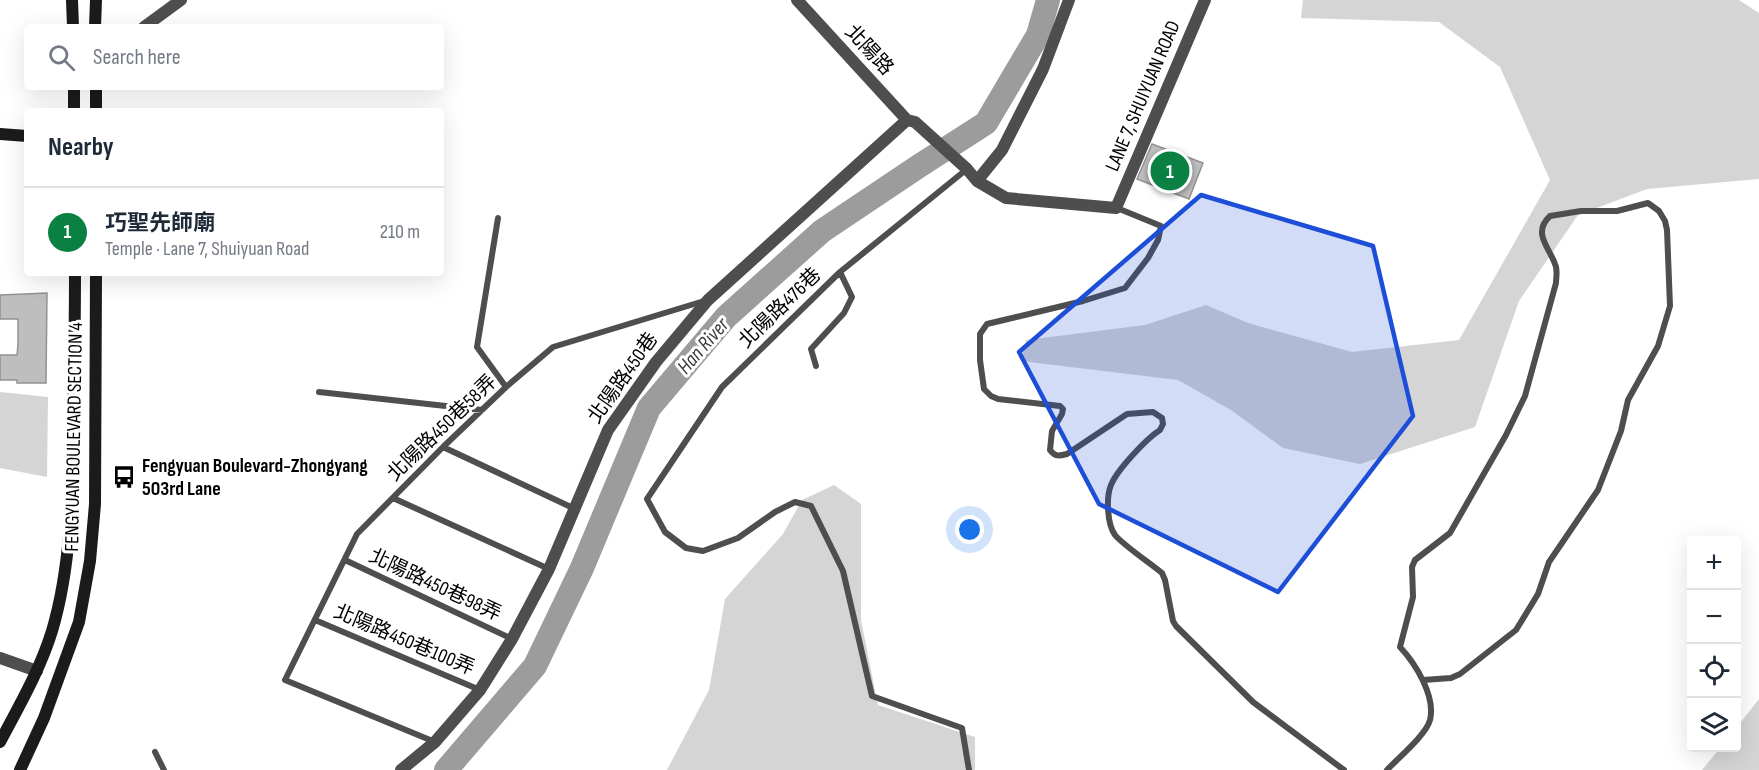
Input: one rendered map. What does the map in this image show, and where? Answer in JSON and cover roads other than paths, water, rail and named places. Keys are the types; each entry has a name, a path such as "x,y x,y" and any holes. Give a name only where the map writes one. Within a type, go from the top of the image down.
{"street":[{"path":"72,0 73,24"},
{"path":"96,0 96,24"},
{"path":"148,24 181,0"},
{"name":"北陽路","path":"797,0 911,121 967,169"},
{"path":"976,181 1002,150 1043,69 1069,0"},
{"name":"LANE 7, SHUIYUAN ROAD","path":"1116,207 1205,0"},
{"path":"74,90 74,108"},
{"path":"96,90 96,108"},
{"name":"北陽路450巷","path":"401,770 435,742 480,690 512,639 549,569 608,430 656,362 708,300 911,121"},
{"path":"0,134 24,136"},
{"path":"967,169 976,181 1006,198 1116,207"},
{"name":"FENGYUAN BOULEVARD SECTION 4","path":"0,742 37,671 52,631 64,584 69,538 73,454 75,276"},
{"name":"FENGYUAN BOULEVARD SECTION 4","path":"20,770 44,718 79,622 90,561 95,504 96,276"},
{"path":"0,658 37,671"}],"lane":[{"name":"北陽路476巷","path":"967,169 840,272 722,387 647,499 665,532 686,548 703,551 738,538 775,512 795,502 811,506 843,571 872,696 962,728 969,770"},
{"path":"1387,770 1423,732 1430,720 1430,705 1424,680 1400,647 1413,597 1412,567 1415,560 1450,533 1506,435 1524,396 1556,284 1556,266 1543,242 1542,228 1550,216 1581,211 1617,211 1648,203 1665,221 1667,230 1670,306 1658,346 1628,400 1621,431 1598,490 1549,562 1538,594 1516,630 1460,674 1451,678 1424,680"},
{"path":"1116,207 1161,226 1158,240 1148,258 1125,288 1083,301 987,324 981,334 980,343 984,389 998,399 1060,406 1063,409 1062,414 1052,431 1050,450 1058,456 1067,454 1127,414 1153,412 1162,418 1163,424 1160,430 1123,467 1111,485 1110,522 1115,535 1162,573 1176,626 1253,702 1344,770"},
{"path":"498,218 477,347 506,387"},
{"path":"816,366 811,349 844,313 852,297 840,272"},
{"name":"北陽路450巷58弄","path":"435,742 285,680 357,534 443,447 506,387 553,347 708,300"},
{"path":"319,392 482,410"},
{"path":"443,447 573,508"},
{"path":"393,498 549,569"},
{"name":"北陽路450巷98弄","path":"345,560 512,639"},
{"name":"北陽路450巷100弄","path":"315,620 480,690"},
{"path":"155,752 164,770"}],"waterway":[{"name":"Han River","path":"446,770 535,666 582,568 649,408 726,317 822,231 986,123 1038,35 1048,0"}],"place":[{"name":"巧聖先師廟","path":"1170,171"},
{"name":"Fengyuan Boulevard-Zhongyang 503rd Lane","path":"124,477"}]}
